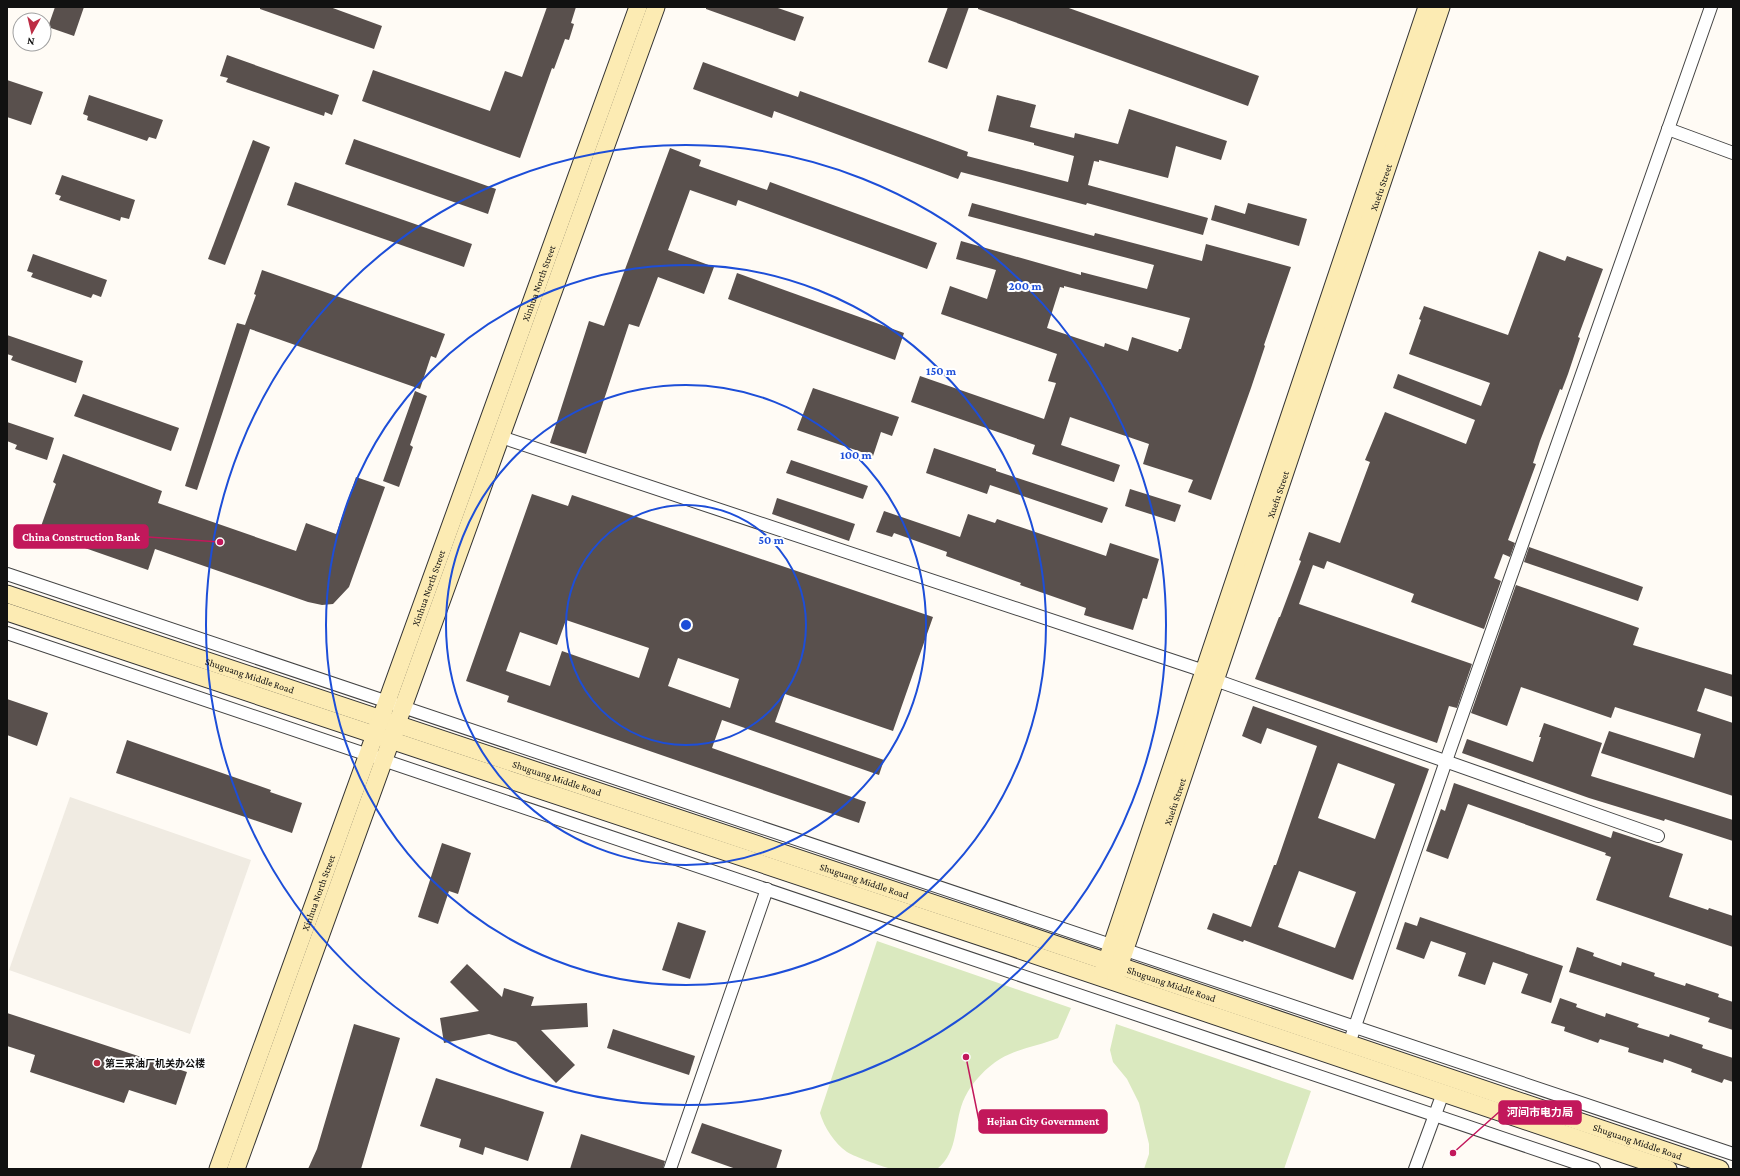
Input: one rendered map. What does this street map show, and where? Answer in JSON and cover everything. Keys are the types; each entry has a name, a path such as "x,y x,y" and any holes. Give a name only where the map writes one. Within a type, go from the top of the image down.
{"main road":[{"name":"Xinhua North Street","path":"236,1169 376,757 378,727 638,7"},
{"name":"Xinhua North Street","path":"218,1169 376,757 394,732 656,7"},
{"name":"Xuefu Street","path":"1210,675 1427,7"},
{"name":"Xuefu Street","path":"1113,964 1210,675 1441,7"},
{"name":"Shuguang Middle Road","path":"7,594 378,727"},
{"name":"Shuguang Middle Road","path":"7,612 394,732 1113,964 1720,1169"},
{"name":"Shuguang Middle Road","path":"1113,964 1443,1093 1668,1169"}],"street":[{"path":"1349,1044 1446,761 1711,7"},
{"path":"1668,129 1733,153"},
{"path":"501,437 1210,675 1658,836"},
{"path":"7,574 387,702 1113,964 1355,1027 1733,1154"},
{"path":"7,633 1594,1169"},
{"path":"670,1169 767,889"},
{"path":"1415,1169 1443,1093"}],"green space":[{"path":"877,941 1071,1008 1058,1038 1007,1055 990,1066 980,1075 968,1091 961,1106 953,1145 949,1154 937,1169 896,1170 875,1164 851,1154 843,1149 834,1140 820,1113"},
{"path":"1116,1024 1311,1091 1284,1169 1144,1169 1149,1154 1149,1144 1139,1103 1127,1079 1113,1062 1110,1050"}],"shaded area":[{"path":"70,797 251,860 190,1034 9,970"}],"building":[{"path":"55,7 84,7 74,36 52,28 52,16"},
{"path":"260,7 330,7 382,26 374,49 260,9"},
{"path":"547,7 576,7 571,23 574,24 569,40 565,39 554,69 552,68 520,158 362,101 373,70 490,111 505,71 522,77"},
{"path":"706,7 775,7 804,17 795,41 706,9"},
{"path":"948,7 969,7 947,69 928,62"},
{"path":"978,7 1066,7 1259,76 1248,106 978,9"},
{"path":"227,55 339,95 332,115 325,112 324,116 226,82 228,78 220,76"},
{"path":"703,62 798,97 800,91 968,152 967,156 1068,182 1074,156 1034,145 1034,143 988,131 997,95 1036,105 1030,127 1074,138 1075,133 1118,144 1129,109 1227,141 1221,160 1176,146 1168,178 1099,160 1099,162 1094,161 1088,185 1208,218 1203,235 1087,203 1086,205 961,172 958,179 774,111 772,118 693,89"},
{"path":"7,80 43,92 31,125 7,117"},
{"path":"89,95 163,120 156,139 149,137 147,141 87,120 88,116 83,114"},
{"path":"354,139 496,189 488,214 345,164"},
{"path":"253,140 270,147 225,265 208,259"},
{"path":"670,148 701,160 699,166 767,190 770,182 937,243 927,269 738,200 736,206 690,190 668,250 714,267 704,294 658,277 639,327 629,324 586,454 550,443 589,321 604,326"},
{"path":"62,175 135,200 129,219 121,217 120,221 59,200 61,196 55,194"},
{"path":"295,182 472,244 464,267 287,205"},
{"path":"972,203 1094,236 1095,233 1202,261 1206,244 1291,267 1251,388 1211,500 1188,492 1193,480 1143,464 1149,444 1070,417 1061,445 1120,465 1114,482 1032,454 1035,445 911,402 920,376 1044,419 1056,383 1048,381 1057,354 941,314 950,286 987,299 996,270 956,259 961,241 1081,275 1081,272 1147,289 1154,265 968,216","holes":["1064,286 1190,318 1181,349 1179,349 1178,352 1132,337 1128,351 1105,343 1104,347 1047,328 1060,287 1064,288"]},
{"path":"1248,203 1307,219 1299,246 1211,220 1215,205 1245,214"},
{"path":"1539,251 1565,261 1567,256 1603,269 1578,337 1580,338 1568,374 1562,390 1560,389 1540,441 1533,463 1536,464 1508,540 1515,543 1510,557 1503,554 1494,578 1501,581 1484,629 1411,602 1414,594 1327,561 1324,569 1313,565 1299,604 1472,664 1457,708 1449,706 1437,743 1255,679 1301,561 1299,560 1309,532 1340,543 1370,462 1365,460 1385,412 1466,444 1475,420 1393,388 1398,374 1481,406 1490,383 1409,354 1421,320 1419,319 1424,306 1508,335"},
{"path":"33,254 107,280 101,297 93,294 91,298 31,277 33,273 27,271"},
{"path":"262,270 445,334 436,358 431,356 420,389 250,329 197,490 185,486 237,323 245,325 256,295 254,294"},
{"path":"737,273 904,333 895,360 728,299"},
{"path":"7,335 83,361 76,383 11,360 13,356 7,354"},
{"path":"813,388 899,417 892,436 881,432 873,456 797,430"},
{"path":"415,391 427,396 410,445 413,447 399,487 383,481"},
{"path":"83,394 179,428 171,451 74,416"},
{"path":"7,422 54,438 47,460 15,449 17,445 7,441"},
{"path":"934,448 996,469 996,471 1108,508 1102,523 990,485 987,494 926,473"},
{"path":"63,454 162,491 158,503 296,551 306,523 336,534 356,477 385,487 349,587 333,604 322,605 308,602 155,549 148,570 39,532 56,484 53,482"},
{"path":"791,460 868,486 863,499 786,473"},
{"path":"1130,489 1181,505 1175,522 1125,506"},
{"path":"532,494 568,506 572,495 933,617 893,731 785,694 775,722 884,760 879,775 722,720 712,748 866,802 859,823 507,702 509,696 466,681","holes":["566,620 649,648 639,678 562,651 550,686 506,671 520,632 557,645","678,658 739,679 730,708 668,686"]},
{"path":"777,498 855,524 849,541 772,514"},
{"path":"884,511 960,537 968,514 995,523 997,519 1106,556 1110,543 1159,559 1147,599 1143,598 1133,630 1084,615 1086,608 1020,585 1021,583 946,556 947,552 894,533 892,537 876,532"},
{"path":"1529,547 1643,587 1638,601 1524,562"},
{"path":"1516,585 1639,628 1633,645 1733,675 1733,697 1705,688 1697,711 1733,723 1733,796 1601,753 1609,731 1694,758 1701,734 1615,707 1611,718 1521,687 1507,726 1471,713"},
{"path":"7,699 48,713 37,746 7,735"},
{"path":"1253,706 1429,769 1353,980 1244,940 1243,942 1207,929 1213,913 1251,927 1274,865 1276,865 1317,746 1267,728 1261,744 1242,736","holes":["1338,763 1395,784 1375,839 1318,818","1299,871 1356,892 1335,948 1278,927"]},
{"path":"1544,723 1602,743 1591,776 1733,820 1733,841 1665,819 1664,821 1589,798 1462,753 1467,739 1533,762"},
{"path":"127,740 271,790 270,792 302,803 292,833 116,773"},
{"path":"1454,783 1611,838 1613,831 1683,854 1669,897 1708,910 1709,908 1733,916 1733,947 1596,900 1611,857 1605,855 1606,853 1468,804 1448,859 1426,851 1441,809 1445,811"},
{"path":"442,843 471,853 458,894 449,891 438,924 418,917"},
{"path":"1420,917 1563,966 1551,1003 1521,993 1528,974 1493,962 1485,985 1458,976 1466,953 1431,941 1424,959 1396,949 1405,922 1417,926"},
{"path":"678,922 706,931 690,979 662,970"},
{"path":"1577,947 1594,953 1593,956 1621,966 1622,962 1655,973 1654,976 1685,986 1686,983 1719,994 1718,997 1733,1002 1733,1030 1708,1022 1710,1018 1569,972"},
{"path":"467,964 502,997 504,988 534,997 531,1006 587,1003 588,1027 541,1030 575,1065 556,1083 516,1042 489,1034 444,1043 440,1018 479,1011 450,982"},
{"path":"1560,998 1577,1004 1576,1007 1605,1017 1606,1013 1639,1024 1637,1027 1669,1037 1670,1034 1703,1045 1702,1048 1733,1058 1733,1082 1724,1079 1722,1083 1691,1072 1692,1069 1664,1059 1663,1063 1628,1052 1629,1048 1600,1039 1598,1043 1564,1031 1565,1027 1551,1023"},
{"name":"第三采油厂机关办公楼","path":"7,1013 187,1072 176,1105 129,1090 124,1103 30,1072 35,1055 7,1046"},
{"path":"354,1024 400,1038 361,1169 308,1169 317,1149"},
{"path":"613,1029 695,1056 689,1075 607,1048"},
{"path":"436,1078 544,1112 528,1161 485,1147 483,1155 459,1147 461,1139 420,1126"},
{"path":"702,1123 782,1150 776,1169 736,1169 691,1153"},
{"path":"581,1134 665,1161 663,1169 570,1169"}],"place":[{"name":"China Construction Bank","path":"220,542"},
{"name":"Hejian City Government","path":"966,1057"},
{"name":"第三采油厂机关办公楼","path":"97,1063"},
{"name":"河间市电力局","path":"1453,1153"}]}
